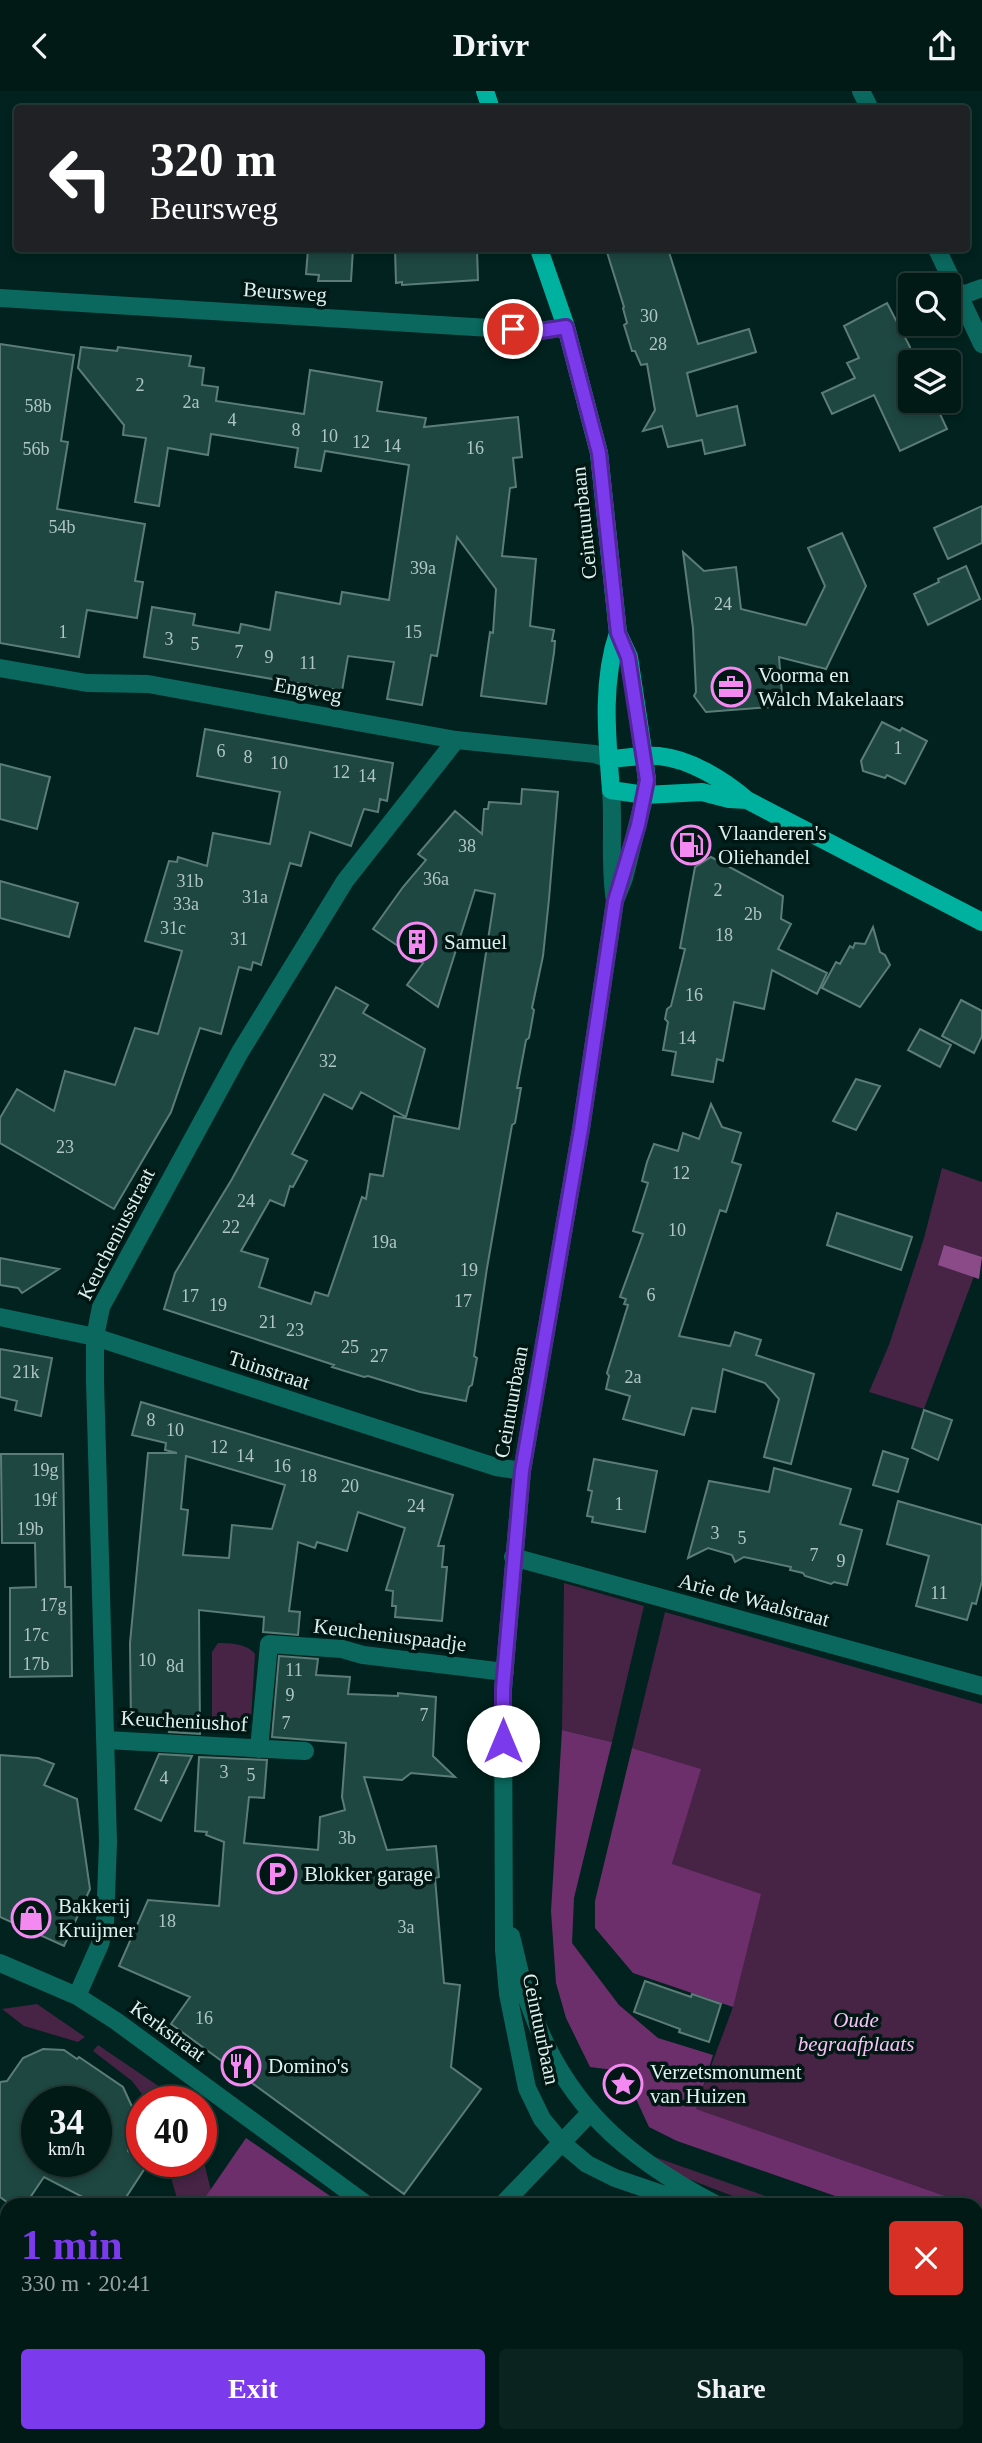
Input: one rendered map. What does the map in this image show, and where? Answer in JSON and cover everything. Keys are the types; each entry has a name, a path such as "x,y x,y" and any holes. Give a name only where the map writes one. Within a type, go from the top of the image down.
{"main road":[{"name":"Ceintuurbaan","path":"540,252 566,327 599,453 618,633 628,657 647,780 645,795"},
{"name":"Ceintuurbaan","path":"611,790 606,736 608,685 610,655 618,633"},
{"path":"609,759 660,756 692,765 736,790 747,800 982,922"},
{"path":"611,790 645,795 702,792 729,799 747,800"}],"street":[{"path":"938,252 949,273"},
{"path":"961,296 982,288"},
{"name":"Beursweg","path":"0,298 541,331 566,327"},
{"path":"961,298 982,344"},
{"name":"Engweg","path":"0,668 87,683 148,684 456,740 595,754 609,759"},
{"name":"Keucheniusstraat","path":"77,1996 100,1944 105,1924 108,1842 95,1337 101,1307 240,1052 345,881 456,740"},
{"name":"Ceintuurbaan","path":"611,790 614,823 611,875 615,901"},
{"name":"Ceintuurbaan","path":"645,795 624,878 615,901 581,1129 522,1471 505,1672 504,1950 509,1994 527,2088 542,2119 562,2143 587,2164 615,2178 674,2198"},
{"name":"Tuinstraat","path":"0,1318 95,1337 496,1467 522,1471"},
{"name":"Arie de Waalstraat","path":"513,1557 982,1686"},
{"name":"Keucheniushof","path":"259,1749 269,1644"},
{"name":"Keucheniuspaadje","path":"269,1644 342,1649 363,1655 505,1672"},
{"name":"Keucheniushof","path":"106,1740 305,1751"},
{"name":"Ceintuurbaan","path":"505,1915 528,2002 544,2042 565,2079 592,2112 632,2153 704,2198"},
{"name":"Kerkstraat","path":"0,1963 77,1996 116,2021 357,2198"},
{"path":"509,2198 592,2112"}],"green space":[{"path":"942,1168 982,1182 982,1255 924,1409 869,1392 889,1345 924,1238"},
{"path":"564,1583 644,1606 612,1742 562,1730"},
{"name":"Oude begraafplaats","path":"665,1612 982,1704 982,2198 951,2198 695,2109 733,2007 672,1864 700,1769 632,1748"},
{"path":"218,1643 243,1646 255,1654 251,1719 243,1727 227,1728 212,1720 212,1652"},
{"path":"37,2004 85,2037 78,2042 24,2026 2,2009"},
{"path":"98,2045 158,2086 136,2086 93,2051"},
{"path":"652,2156 771,2198 738,2198 665,2170"},
{"path":"171,2177 208,2177 211,2190 205,2198 177,2198"}],"shaded area":[{"path":"944,1245 982,1257 979,1279 938,1265"},
{"path":"562,1730 612,1742 574,1898 572,1943 619,2005 658,2038 713,2055 696,2109 951,2198 841,2198 677,2141 649,2127 631,2088 614,2070 590,2067 566,2018 556,1983 551,1911"},
{"path":"632,1748 701,1769 672,1864 761,1894 733,2007 633,1973 595,1928 595,1901"},
{"path":"246,2138 333,2198 205,2198"}],"building":[{"path":"308,252 353,252 351,281 318,281 319,275 306,274"},
{"path":"395,252 477,252 478,280 402,285 402,282 396,283"},
{"path":"607,252 669,252 698,344 749,329 756,352 687,373 697,416 737,406 745,445 705,454 702,440 668,447 662,426 643,431 655,410 647,364 641,365 635,351 632,351 624,325 627,323"},
{"path":"887,303 898,324 898,336 904,336 910,347 910,350 898,350 898,413 940,413 947,429 900,451 874,395 832,414 822,393 855,378 847,363 859,358 844,326"},
{"path":"0,344 74,355 61,441 68,442 57,509 145,524 135,581 143,582 137,618 87,610 79,657 0,643"},
{"path":"81,347 117,351 118,347 191,356 189,366 204,368 202,385 218,387 216,401 304,414 310,370 382,382 377,411 426,418 424,427 518,417 522,457 513,458 516,487 510,488 502,556 536,559 530,626 554,630 552,641 555,641 546,704 481,696 490,632 493,633 496,589 457,537 437,656 431,655 422,705 387,699 394,662 348,656 342,691 144,657 152,607 195,614 193,625 239,633 241,624 270,630 276,592 340,604 342,592 389,600 409,465 325,451 321,471 295,467 298,448 211,434 208,455 168,448 159,506 135,502 146,438 123,435 124,425 78,368"},
{"path":"982,506 982,543 948,559 934,528"},
{"path":"842,533 866,586 826,669 779,657 783,706 706,712 694,696 693,628 683,552 704,571 736,567 741,609 806,625 825,586 808,548"},
{"path":"966,566 980,599 928,625 914,594"},
{"path":"882,722 900,731 902,728 927,741 905,784 887,775 885,778 863,771 861,761"},
{"path":"205,729 393,763 387,801 380,799 378,812 364,809 351,846 310,832 301,866 290,863 261,965 253,962 251,970 239,967 221,1034 200,1028 171,1112 114,1209 0,1143 0,1118 17,1089 54,1111 65,1071 115,1085 135,1028 158,1034 182,951 145,941 169,861 177,862 178,857 207,866 213,833 270,844 280,792 197,776"},
{"path":"0,764 50,777 37,829 0,819"},
{"path":"522,789 558,792 549,899 543,956 532,1008 534,1010 517,1088 521,1088 487,1268 474,1356 477,1358 466,1401 364,1377 164,1309 175,1273 232,1179 336,987 368,1005 363,1013 425,1049 406,1117 361,1092 352,1109 324,1094 292,1154 307,1161 293,1187 290,1186 284,1206 270,1200 241,1251 268,1259 259,1287 311,1304 315,1292 328,1296 362,1197 366,1199 370,1174 383,1176 394,1116 459,1129 495,894 475,890 438,1007 407,985 423,963 373,929 426,860 418,854 455,811 482,834 484,809 488,809 489,802 521,804"},
{"path":"711,857 783,896 781,919 791,924 778,949 827,973 817,994 772,970 764,1009 734,1002 723,1061 717,1059 713,1082 672,1075 676,1052 663,1050 668,1022 665,1019 667,1009 671,1006 685,949 680,948 695,867"},
{"path":"0,881 78,903 69,937 0,918"},
{"path":"873,927 880,952 885,955 890,965 860,1007 822,988 836,962 840,964 850,946 853,948 855,943 865,944"},
{"path":"961,1000 982,1011 982,1036 974,1053 942,1036"},
{"path":"920,1029 951,1045 940,1067 908,1050"},
{"path":"856,1079 880,1086 856,1130 833,1121"},
{"path":"711,1104 722,1127 741,1133 732,1162 741,1165 726,1212 720,1210 679,1336 730,1346 735,1332 761,1340 756,1355 814,1374 791,1464 764,1457 779,1399 765,1383 723,1369 715,1412 692,1408 684,1435 623,1419 630,1396 606,1389 609,1376 607,1373 628,1305 624,1304 626,1299 620,1297 643,1234 633,1231 648,1183 642,1181 647,1162 654,1144 678,1151 683,1133 699,1139"},
{"path":"837,1213 912,1237 901,1270 827,1245"},
{"path":"0,1258 59,1269 22,1293 18,1288 0,1285"},
{"path":"0,1349 52,1358 41,1416 15,1410 17,1401 0,1397"},
{"path":"141,1402 453,1495 438,1546 444,1546 442,1567 447,1567 442,1621 395,1617 396,1606 392,1606 393,1591 386,1590 405,1528 358,1512 347,1551 317,1542 315,1548 298,1542 289,1611 300,1612 298,1635 263,1632 264,1617 199,1610 200,1734 169,1732 171,1727 131,1727 130,1643 148,1453 177,1453 165,1450 166,1443 132,1435","holes":["186,1456 285,1485 272,1529 232,1525 229,1558 183,1555 188,1510 181,1509"]},
{"path":"924,1410 952,1420 938,1460 912,1448"},
{"path":"883,1451 908,1459 898,1492 873,1485"},
{"path":"1,1454 63,1454 65,1587 71,1587 72,1676 10,1677 10,1588 36,1587 35,1543 2,1543"},
{"path":"594,1459 657,1471 645,1532 592,1522 593,1517 587,1516 592,1491 588,1490"},
{"path":"774,1468 851,1489 840,1524 862,1530 847,1585 834,1582 831,1584 790,1570 791,1567 744,1557 735,1562 732,1555 708,1548 688,1558 709,1481 769,1492"},
{"path":"898,1501 982,1525 982,1581 976,1604 972,1603 967,1620 916,1606 929,1556 887,1544"},
{"path":"279,1656 318,1659 316,1675 350,1677 348,1694 398,1696 398,1693 436,1697 433,1756 455,1777 411,1773 402,1780 364,1777 387,1850 436,1846 439,1877 435,1878 444,1983 460,1985 451,2067 481,2089 404,2194 171,2024 190,1997 119,1966 148,1900 219,1906 224,1842 206,1835 207,1832 195,1831 199,1757 267,1760 264,1798 249,1797 244,1843 318,1850 320,1817 345,1810 342,1797 346,1743 272,1737"},
{"path":"159,1754 192,1756 161,1821 135,1809"},
{"path":"0,1755 38,1758 54,1764 44,1785 77,1799 90,1889 64,1946 0,1917"},
{"path":"645,1981 721,2004 709,2042 634,2012"},
{"path":"43,2049 64,2050 77,2059 79,2057 123,2087 126,2094 126,2177 139,2177 126,2198 84,2198 44,2177 30,2198 0,2197 0,2082 7,2081 23,2058"}],"place":[{"name":"Voorma en Walch Makelaars","path":"731,687"},
{"name":"Vlaanderen's Oliehandel","path":"691,845"},
{"name":"Samuel","path":"417,942"},
{"name":"Blokker garage","path":"277,1874"},
{"name":"Bakkerij Kruijmer","path":"31,1918"},
{"name":"Domino's","path":"241,2066"},
{"name":"Verzetsmonument van Huizen","path":"623,2084"}],"route":[{"path":"503,1741 503,1689 522,1471 581,1129 615,901 624,878 647,780 628,657 618,633 599,453 566,327 541,331 513,329"}]}
